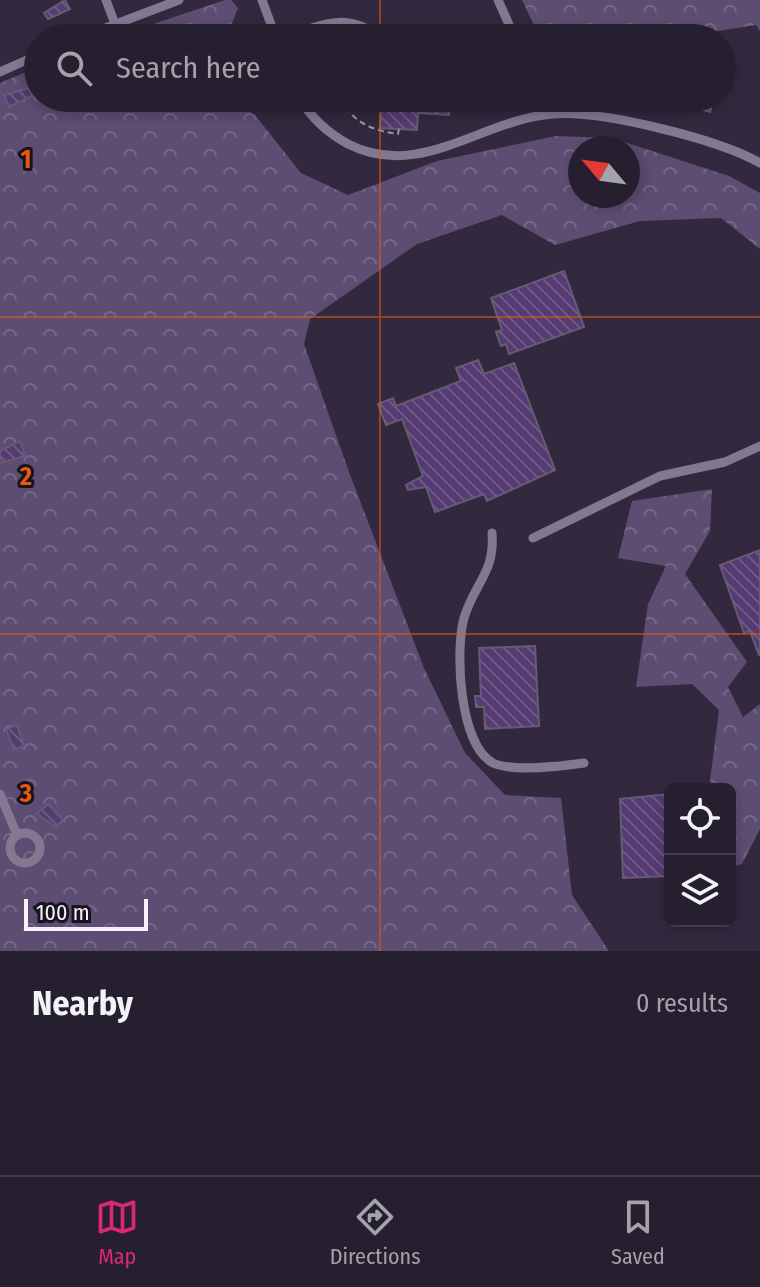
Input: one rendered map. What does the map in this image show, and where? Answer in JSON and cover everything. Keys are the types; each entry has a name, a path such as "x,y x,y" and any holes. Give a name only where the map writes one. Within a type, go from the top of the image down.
{"street":[{"path":"106,0 115,24 179,0"},
{"path":"262,0 271,24"},
{"path":"498,0 509,24"},
{"path":"328,24 337,21 354,24"},
{"path":"0,72 24,61"},
{"path":"310,112 336,137 365,151 393,156 437,150 546,114 598,116 726,146 760,163"},
{"path":"533,538 660,476 725,462 760,446"},
{"path":"492,533 493,561 465,615 459,651 463,697 474,739 488,759 503,766 584,763"},
{"path":"0,794 17,835"}],"path":[{"path":"347,112 362,123 390,133 398,134 399,129"}],"green space":[{"path":"225,0 231,0 238,8 232,24 153,24"},
{"path":"522,0 760,0 760,31 756,25 736,28 736,24 533,24"},
{"path":"24,73 24,112 250,112 301,173 348,195 437,161 556,136 568,136 568,208 640,208 640,147 729,176 760,193 760,249 721,218 640,221 555,245 502,215 417,244 310,319 304,344 424,668 465,753 505,795 561,798 572,895 609,951 0,951 0,83"},
{"path":"712,489 710,531 685,574 747,662 728,687 743,717 760,704 760,829 742,864 736,866 736,783 710,783 719,710 692,684 636,687 648,604 666,566 618,558 632,501"}],"building":[{"path":"65,0 70,9 48,19 44,13"},
{"path":"24,89 24,100 9,107 4,95"},
{"path":"381,112 449,112 449,115 418,113 417,130 380,128"},
{"path":"564,271 584,327 509,354 506,344 501,346 496,332 502,330 491,298"},
{"path":"478,360 484,374 514,363 555,470 487,501 484,494 435,512 426,487 408,490 406,485 423,476 402,419 386,425 378,404 393,398 396,406 461,381 456,368"},
{"path":"20,441 25,456 0,463 0,451"},
{"path":"760,550 759,655 750,631 744,633 720,565"},
{"path":"535,646 539,726 485,729 484,707 476,707 475,696 481,696 479,648"},
{"path":"17,725 24,746 14,750 6,729"},
{"path":"664,795 664,876 623,878 620,799"},
{"path":"48,804 63,820 56,827 37,814"}]}
